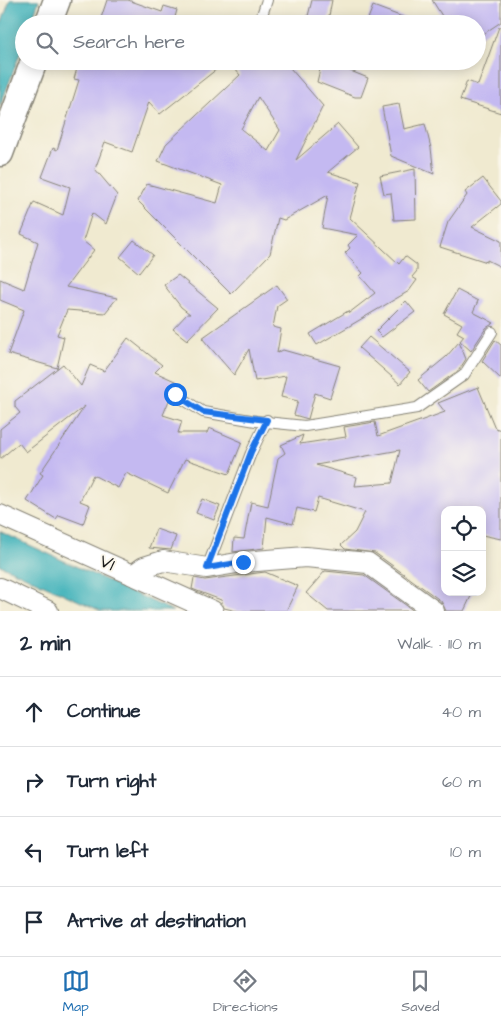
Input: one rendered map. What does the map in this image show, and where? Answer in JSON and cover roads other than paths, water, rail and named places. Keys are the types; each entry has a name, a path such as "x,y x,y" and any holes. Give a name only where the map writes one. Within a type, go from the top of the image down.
{"street":[{"path":"51,15 57,0"},
{"path":"0,153 31,70"},
{"name":"V1","path":"0,515 213,611"},
{"path":"133,575 144,568 163,561 207,568 243,562 306,557 368,563 434,611"},
{"path":"0,588 48,611"}],"lane":[{"path":"262,15 267,0"},
{"path":"175,394 203,412 305,426 417,408 464,375 492,332"},
{"path":"207,568 251,452 267,420"}],"water":[{"path":"10,0 39,0 34,15 15,15 15,67 0,107 0,27"},
{"path":"0,531 173,611 101,611 0,565"}]}
